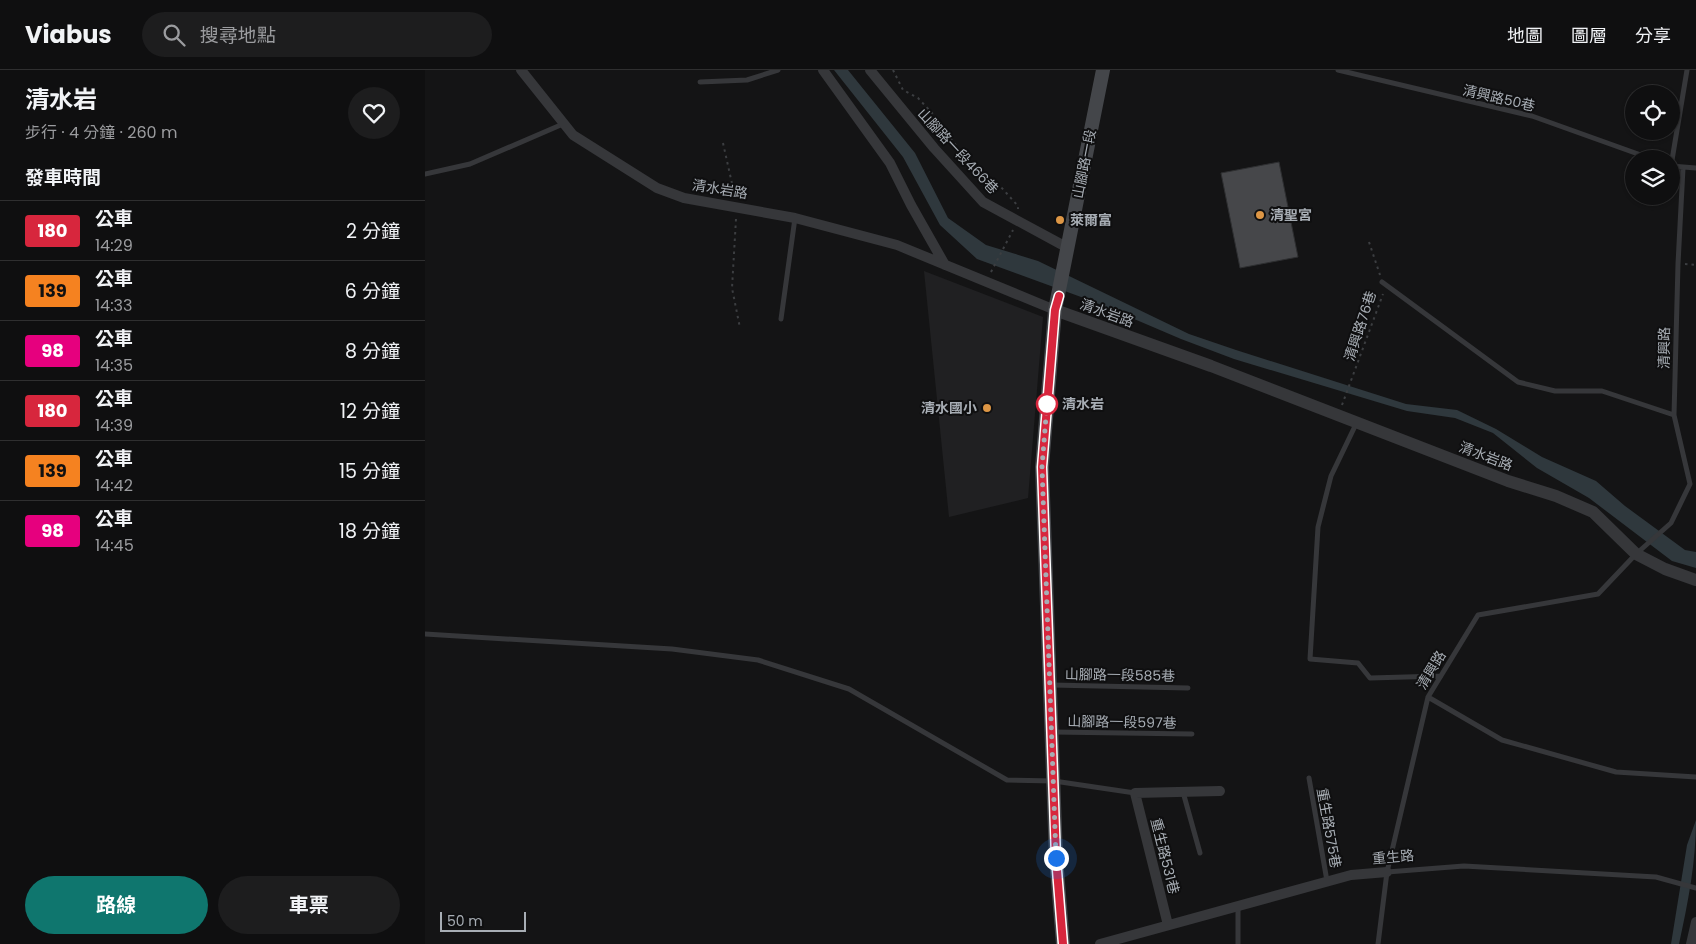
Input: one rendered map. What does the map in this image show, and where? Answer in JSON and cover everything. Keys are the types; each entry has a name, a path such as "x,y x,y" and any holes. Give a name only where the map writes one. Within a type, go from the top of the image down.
{"main road":[{"name":"山腳路一段","path":"1057,303 1103,70"},
{"path":"1057,303 1042,467 1056,858 1063,944"}],"street":[{"name":"清水岩路","path":"521,70 573,135 657,188 684,198 737,206 795,218 897,245 945,265 1057,303 1211,366 1508,481 1557,496 1593,512 1636,554 1665,569 1696,580"},
{"path":"823,70 890,162 911,206 945,265"},
{"name":"山腳路一段466巷","path":"870,70 934,148 983,202 1067,253"},
{"path":"1135,792 1220,791"},
{"name":"重生路531巷","path":"1135,792 1168,925"},
{"name":"重生路","path":"1100,944 1327,881 1351,875 1387,872"},
{"path":"1691,944 1696,922"}],"lane":[{"path":"700,82 747,80 778,70"},
{"name":"清興路50巷","path":"1338,70 1532,116 1627,150"},
{"path":"1674,150 1687,70"},
{"path":"425,174 470,164 563,124"},
{"path":"1680,168 1696,168"},
{"name":"清興路","path":"1378,944 1387,872 1428,696 1478,615 1597,594 1636,554 1671,523 1690,484 1674,415 1678,264 1683,168"},
{"path":"781,320 795,218"},
{"path":"1382,282 1518,382 1555,391 1602,391 1674,415"},
{"path":"1357,422 1331,476 1318,527 1310,659 1358,663 1370,678 1441,676"},
{"path":"425,634 672,649 758,660 849,689 1007,780 1054,781 1135,792"},
{"name":"山腳路一段585巷","path":"1051,685 1189,688"},
{"path":"1428,696 1502,740 1617,772 1696,777"},
{"name":"山腳路一段597巷","path":"1052,732 1192,734"},
{"name":"重生路575巷","path":"1309,778 1327,881"},
{"path":"1183,792 1200,853"},
{"name":"重生路","path":"1387,872 1464,866 1657,877 1696,888"},
{"path":"1238,906 1238,944"}],"path":[{"path":"893,70 903,90 923,103 963,155 1000,186 1018,206 1016,222"},
{"path":"723,143 737,206 733,288 741,328"},
{"path":"991,273 1008,240"},
{"name":"清興路76巷","path":"1338,415 1383,292 1382,282 1369,242"}],"shaded area":[{"path":"834,70 848,70 915,153 948,218 986,245 1038,261 1189,334 1406,404 1457,410 1496,429 1542,457 1596,481 1625,506 1685,550 1696,552 1696,568 1672,561 1589,498 1537,468 1493,433 1455,418 1407,411 1234,359 1181,339 1092,301 977,259 940,225 903,157"},
{"name":"清水國小","path":"924,271 1043,317 1028,498 949,517"},
{"path":"1696,820 1691,882 1679,944 1671,944 1687,845"}],"building":[{"name":"清聖宮","path":"1279,162 1298,257 1240,268 1221,173"}],"bus line":[{"name":"180","path":"1059,296 1055,310 1042,467 1050,642 1056,858 1063,944"}],"place":[{"name":"清聖宮","path":"1260,215"},
{"name":"萊爾富","path":"1060,220"},
{"name":"清水岩","path":"1047,404"},
{"name":"清水國小","path":"987,408"}],"route":[{"path":"1047,404 1042,467 1050,642 1056,858"}]}
